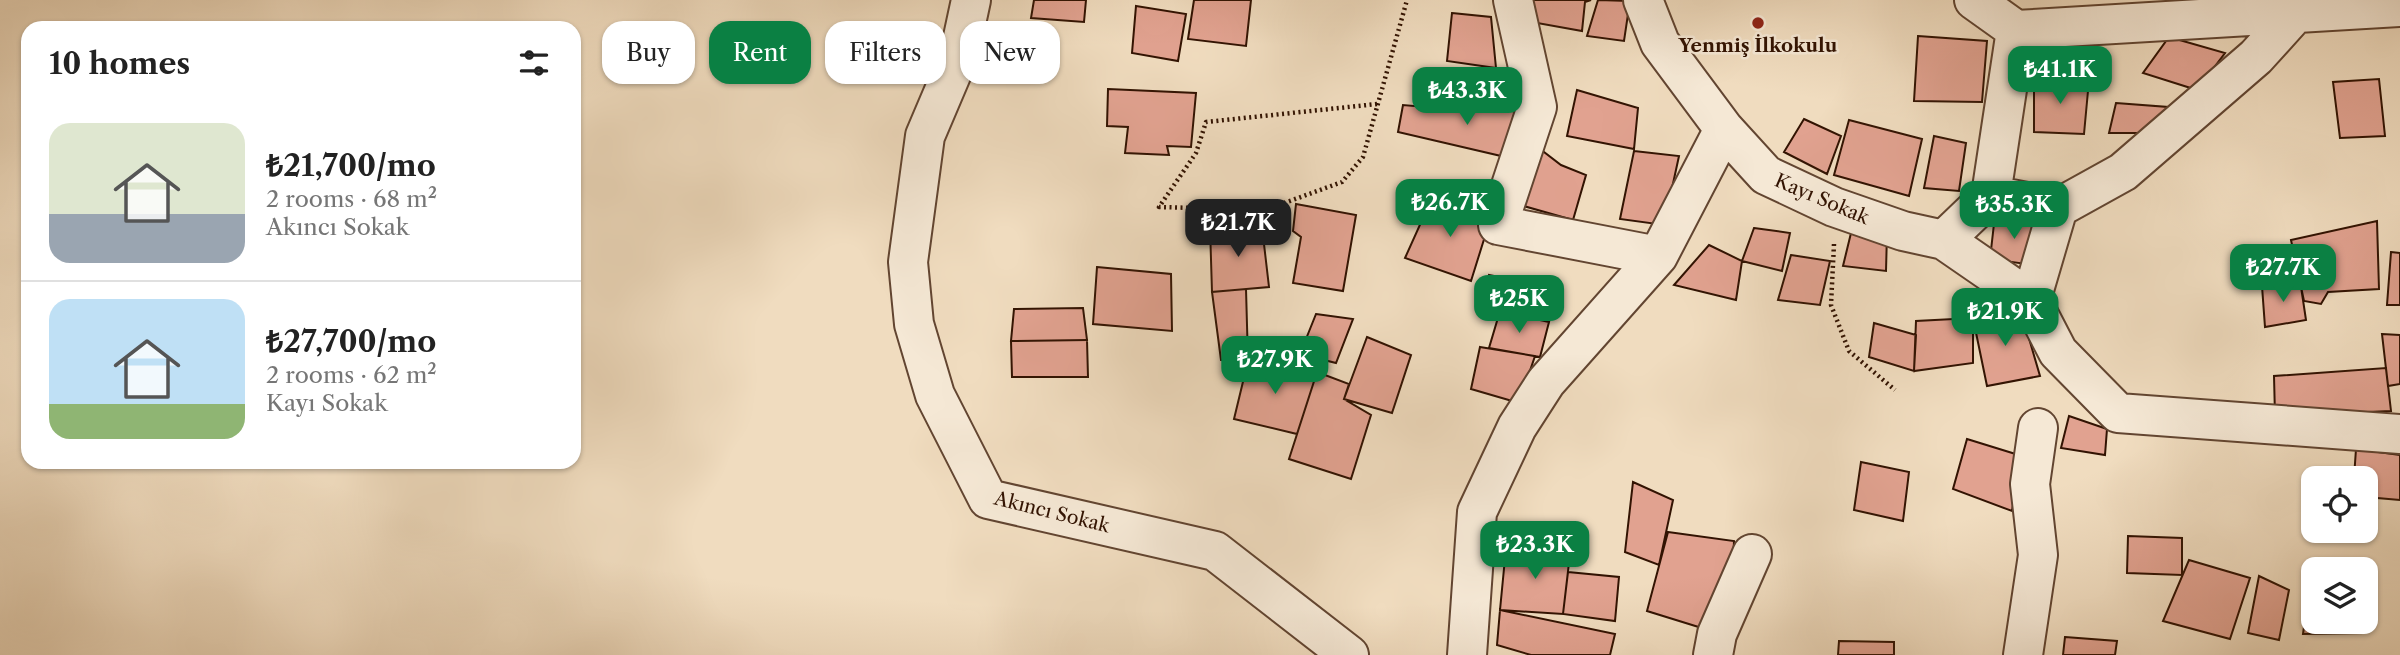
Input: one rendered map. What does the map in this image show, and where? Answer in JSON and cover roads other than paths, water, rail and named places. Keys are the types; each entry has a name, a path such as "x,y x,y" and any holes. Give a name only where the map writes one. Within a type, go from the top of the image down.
{"street":[{"name":"Akıncı Sokak","path":"971,0 959,56 925,136 908,262 914,324 935,394 988,499 1215,551 1349,655"},
{"path":"1513,0 1537,107 1498,225 1658,256"},
{"name":"Kayı Sokak","path":"1643,0 1660,43 1724,129 1766,175 1834,207 1903,231 1944,240 2031,300 2058,352 2118,413 2400,434"},
{"path":"1974,0 2016,30 2214,16 2294,15 2400,7"},
{"path":"1990,195 2058,208 2123,172 2256,57 2294,15"},
{"path":"1944,240 1990,195 2016,30"},
{"path":"1467,655 1477,512 1517,427 1546,382 1658,256 1724,129"},
{"path":"2031,300 2058,208"},
{"path":"2023,655 2038,555 2030,484 2038,428"},
{"path":"1713,655 1717,634 1752,554"}],"place":[{"name":"Yenmiş İlkokulu","path":"1758,23"}]}
